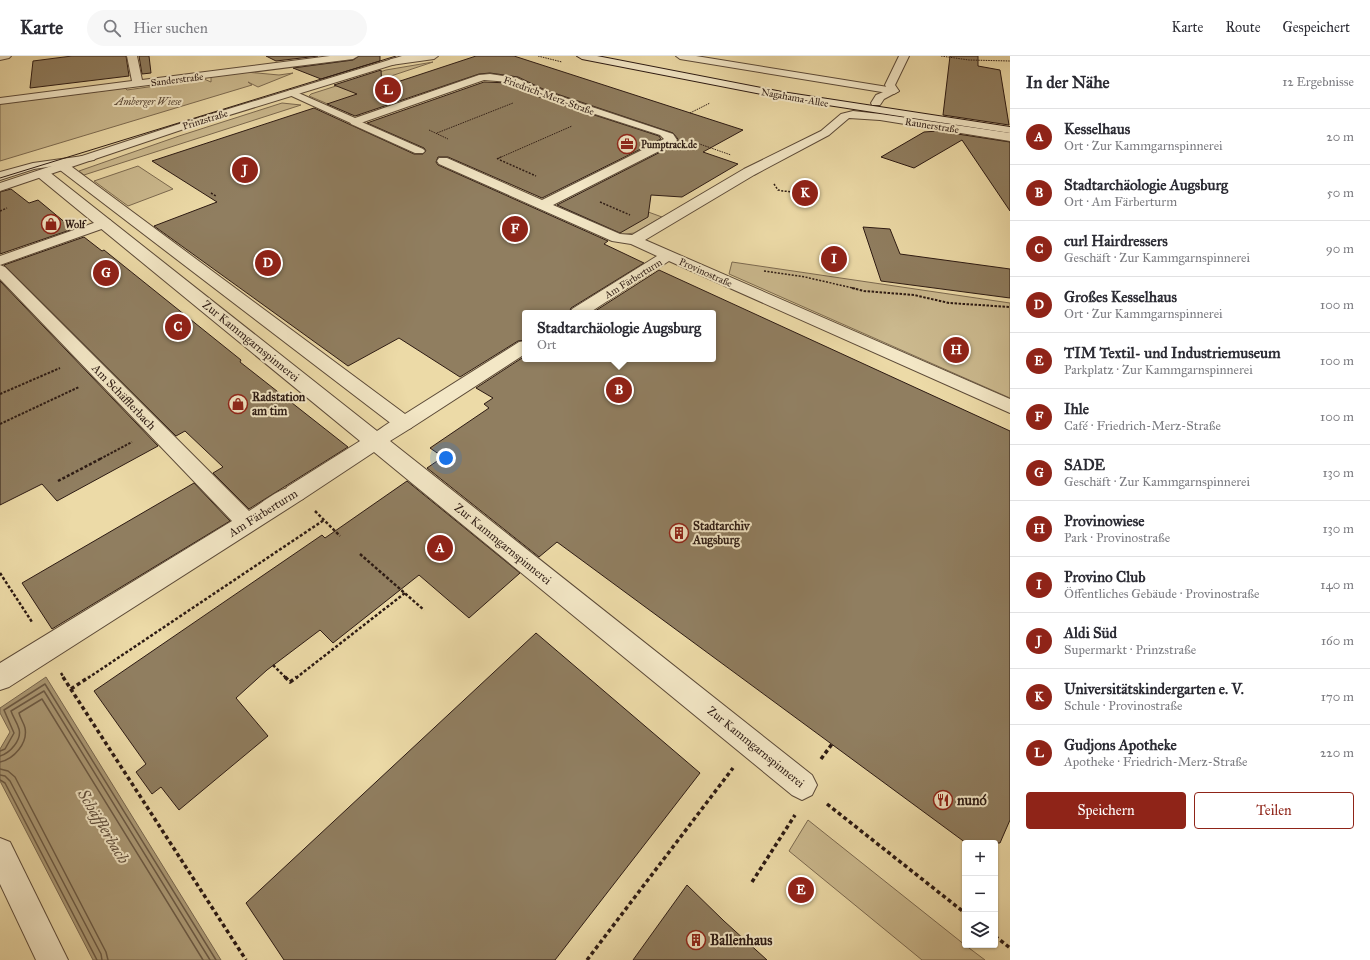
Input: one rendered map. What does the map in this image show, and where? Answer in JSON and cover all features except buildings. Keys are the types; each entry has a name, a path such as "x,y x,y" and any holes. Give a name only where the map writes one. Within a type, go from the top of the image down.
{"street":[{"path":"0,57 6,56"},
{"path":"132,56 138,84"},
{"name":"Sanderstraße","path":"0,101 353,56"},
{"name":"Prinzstraße","path":"0,187 64,167 180,127 412,56"},
{"name":"Nagahama-Allee","path":"582,56 775,94 1010,130"},
{"name":"Nagahama-Allee","path":"608,56 700,75 876,103 1010,120"},
{"path":"876,103 880,97 894,91 890,85 904,56"},
{"name":"Friedrich-Merz-Straße","path":"355,122 483,77 493,76 508,79 533,88 540,93 669,136"},
{"path":"290,93 355,122"},
{"name":"Raunerstraße","path":"762,166 825,133 841,118 853,114 1010,137"},
{"path":"542,205 664,144 671,140 669,136"},
{"path":"443,161 617,238 634,240 762,166"},
{"name":"Zur Kammgarnspinnerei","path":"64,167 404,423"},
{"name":"Zur Kammgarnspinnerei","path":"43,174 806,788"},
{"path":"0,261 105,223"},
{"name":"Provinostraße","path":"634,240 1010,407"},
{"name":"Am Färberturm","path":"583,310 669,255"},
{"name":"Am Schäfflerbach","path":"0,270 247,523"},
{"name":"Am Färberturm","path":"0,678 376,442 522,348"}],"lane":[{"path":"391,62 402,56"},
{"path":"391,62 434,56"},
{"path":"680,56 894,91"},
{"path":"355,122 419,151"},
{"path":"0,176 33,166 90,158"},
{"path":"0,852 52,960"}],"path":[{"path":"941,56 969,60 1010,61"},
{"path":"437,133 540,93"},
{"path":"690,113 711,102"},
{"path":"498,159 600,114"},
{"path":"669,136 685,139 762,166"},
{"path":"772,179 778,190 788,193 811,192 817,194"},
{"path":"210,198 216,196 211,193"},
{"path":"762,271 805,277 864,292 914,295 949,303 1010,308"},
{"path":"0,394 85,357"},
{"path":"0,424 103,375"},
{"path":"58,481 156,430"},
{"path":"295,493 340,536"},
{"path":"71,689 324,520"},
{"path":"360,554 424,610"},
{"path":"0,573 42,637 47,649 71,689 246,960"},
{"path":"274,665 290,682 405,593"},
{"path":"587,960 752,744"},
{"path":"752,882 806,788"},
{"name":"Zur Kammgarnspinnerei","path":"806,788 964,912"},
{"path":"998,938 1010,948"}],"green space":[{"path":"433,62 358,87 397,104 363,116 348,114 349,113 309,96 311,94 386,70"},
{"name":"Amberger Wiese","path":"246,72 279,75 293,73 258,87 248,82 252,85 0,161 0,104 125,88 127,90 204,79 211,82 211,76"},
{"path":"282,103 301,105 84,175 79,171 179,136"},
{"path":"138,166 173,189 128,206 94,181"},
{"path":"618,201 662,217 634,233 619,235 571,212 568,214 561,208 561,206"},
{"path":"732,262 1010,303 1010,398 729,274"},
{"path":"808,820 962,943 962,948 969,948 985,960 922,960 789,851"}],"water":[{"name":"Schäfflerbach","path":"46,677 221,960 93,960 0,781 0,749 10,732 0,713 0,708"}],"tram line":[{"path":"0,178 396,56"}],"place":[{"name":"Gudjons Apotheke","path":"388,90"},
{"name":"Pumptrack.de","path":"627,144"},
{"name":"Aldi Süd","path":"245,170"},
{"name":"Universitätskindergarten e. V.","path":"805,193"},
{"name":"Wolf","path":"51,224"},
{"name":"Ihle","path":"515,229"},
{"name":"Provino Club","path":"834,259"},
{"name":"Großes Kesselhaus","path":"268,263"},
{"name":"SADE","path":"106,273"},
{"name":"curl Hairdressers","path":"178,327"},
{"name":"Provinowiese","path":"956,350"},
{"name":"Stadtarchäologie Augsburg","path":"619,390"},
{"name":"Radstation am tim","path":"238,404"},
{"name":"Stadtarchiv Augsburg","path":"679,533"},
{"name":"Kesselhaus","path":"440,548"},
{"name":"nunó","path":"943,800"},
{"name":"TIM Textil- und Industriemuseum","path":"801,890"},
{"name":"Ballenhaus","path":"696,940"}]}
